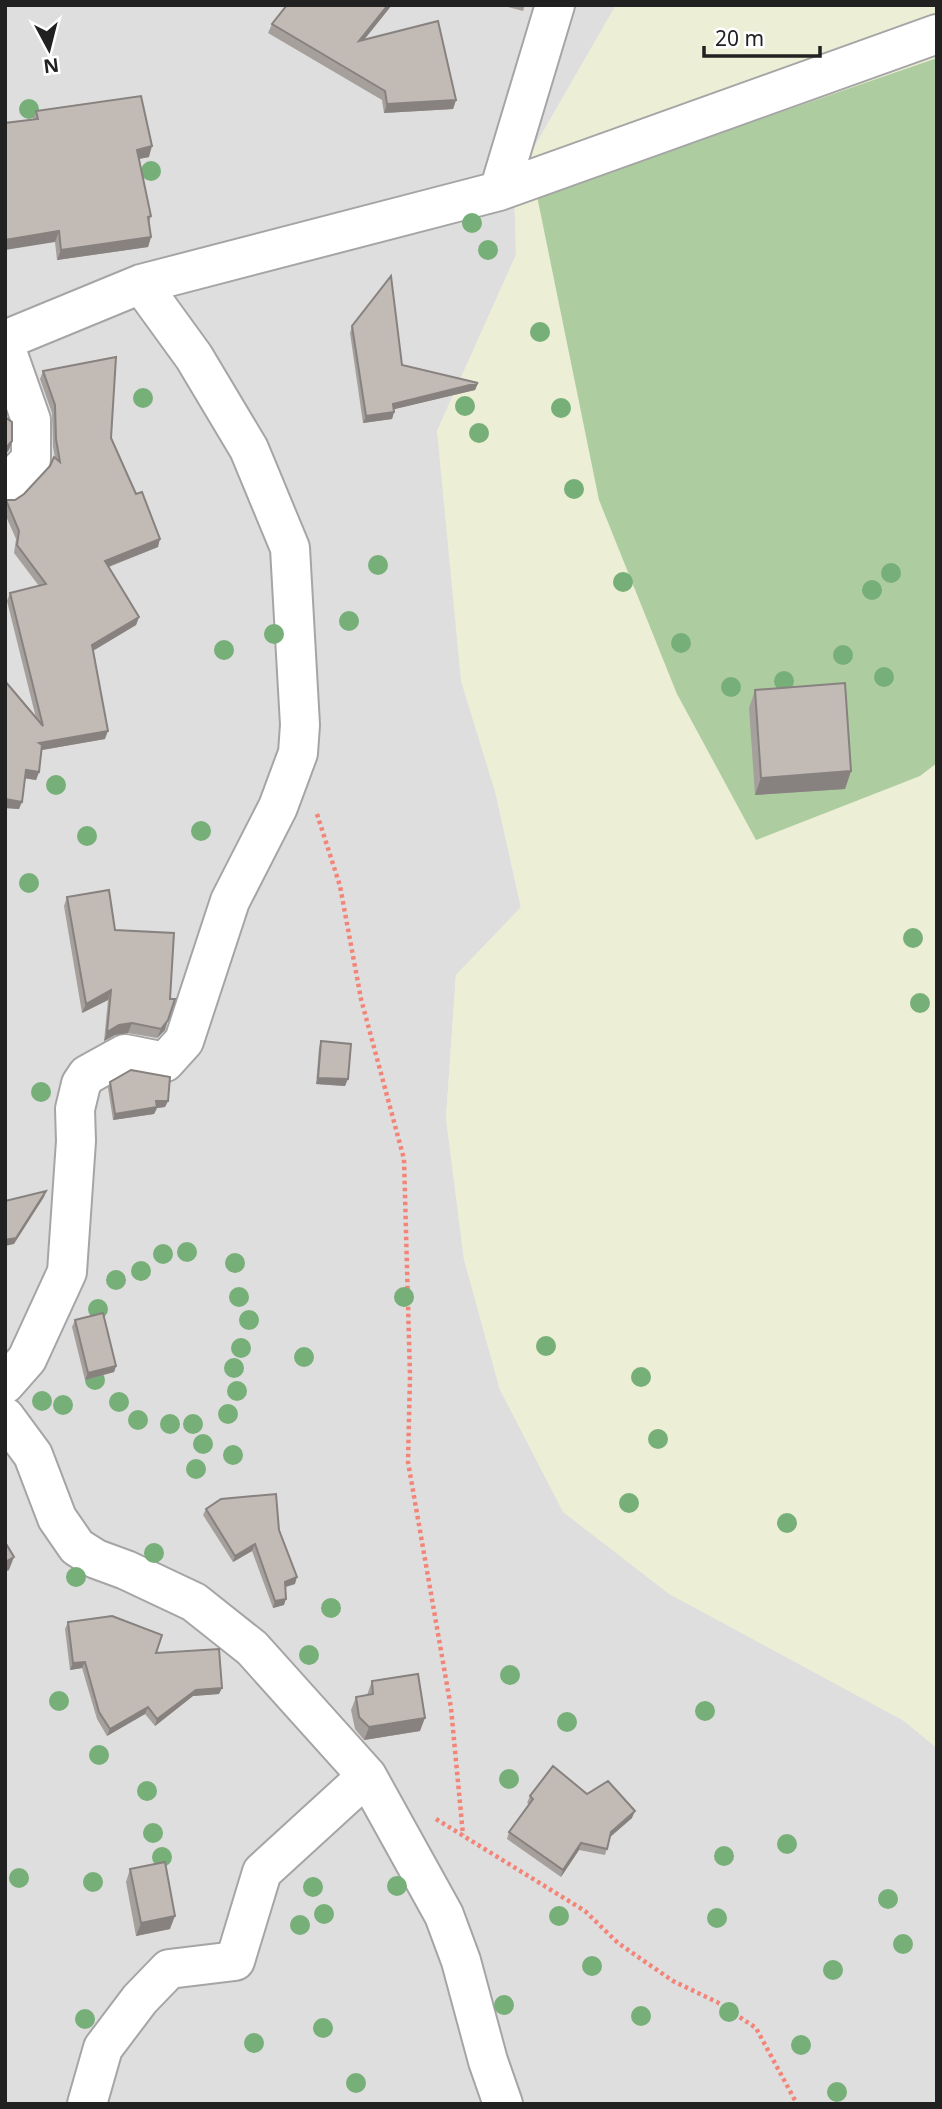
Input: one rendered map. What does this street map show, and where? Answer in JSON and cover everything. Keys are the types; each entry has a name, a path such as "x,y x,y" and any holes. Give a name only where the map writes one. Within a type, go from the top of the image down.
{"street":[{"path":"499,191 555,5"},
{"path":"5,340 141,284 499,191 937,34"},
{"path":"5,1384 27,1359 67,1272 76,1141 75,1109 81,1084 87,1074 125,1054 165,1062 184,1041 230,901 278,807 298,753 300,725 290,548 250,449 194,357 141,284"},
{"path":"5,346 31,420 31,459 5,487"},
{"path":"5,1417 33,1455 57,1518 77,1547 96,1559 194,1602 252,1648 367,1776 444,1914 461,1961 488,2061 503,2104"},
{"path":"87,2104 103,2048 140,1999 169,1969 235,1961 262,1872 367,1776"}],"path":[{"path":"298,753 340,886 361,999 404,1159 411,1376 408,1462 451,1708 463,1835"},
{"path":"431,1815 584,1911 618,1943 673,1981 717,2002 756,2028 797,2104"}],"shaded area":[{"path":"5,5 616,5 514,182 516,255 437,431 496,795 521,908 456,975 446,1118 464,1259 500,1390 937,1748 937,2104 5,2104"}],"green space":[{"path":"616,5 937,5 937,58 537,196 920,776 937,763 937,1748 904,1721 669,1594 563,1512 500,1390 464,1259 446,1118 456,975 521,907 496,795 461,681 437,431 516,255 514,183"},
{"path":"937,58 937,763 920,776 756,840 677,694 599,500 537,196"}],"building":[{"path":"287,5 388,5 359,41 438,21 456,100 387,104 385,91 272,24"},
{"path":"141,96 152,146 137,150 151,216 148,217 151,237 61,250 59,231 5,240 5,123 38,119 36,111"},
{"path":"391,276 402,365 478,383 393,404 394,412 366,416 352,326"},
{"path":"116,357 111,438 136,494 142,492 160,539 105,561 139,617 92,645 108,731 39,743 42,745 39,772 26,770 22,802 5,799 5,681 43,726 10,593 46,584 17,545 19,531 6,500 15,500 24,494 50,466 54,457 60,462 55,405 43,371"},
{"path":"5,417 12,422 12,441 5,449"},
{"path":"845,683 851,771 761,778 755,690"},
{"path":"109,890 115,930 174,933 170,999 175,999 168,1020 161,1029 132,1023 119,1025 107,1032 111,990 86,1004 67,897"},
{"path":"321,1041 351,1044 348,1079 318,1078"},
{"path":"131,1070 170,1077 168,1101 156,1101 157,1107 115,1114 110,1082"},
{"path":"46,1191 16,1238 5,1240 5,1201"},
{"path":"103,1313 116,1366 88,1373 75,1320"},
{"path":"276,1494 279,1530 297,1577 285,1582 286,1599 275,1601 255,1544 235,1556 206,1509 221,1499"},
{"path":"5,1542 14,1557 5,1562"},
{"path":"112,1616 162,1635 156,1653 219,1649 222,1688 196,1690 157,1719 148,1707 110,1729 99,1712 85,1662 73,1663 68,1622"},
{"path":"418,1674 425,1718 369,1727 359,1717 356,1697 373,1694 372,1681"},
{"path":"553,1766 587,1794 608,1781 635,1811 611,1832 607,1849 581,1843 563,1870 509,1832 533,1799 530,1796"},
{"path":"165,1862 175,1916 141,1923 130,1869"}]}
